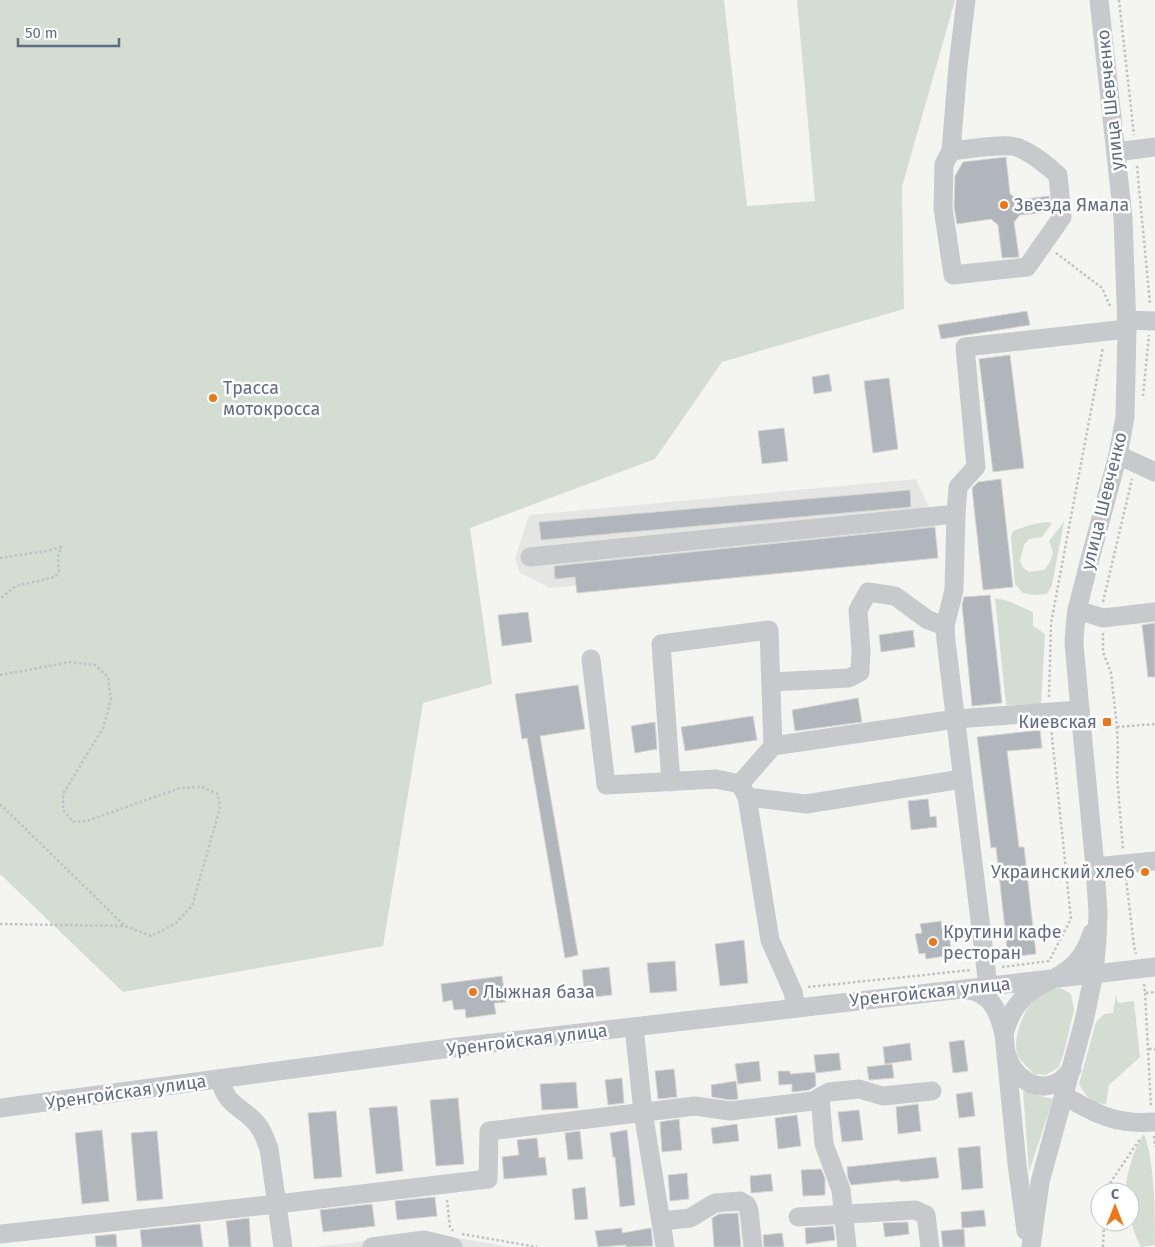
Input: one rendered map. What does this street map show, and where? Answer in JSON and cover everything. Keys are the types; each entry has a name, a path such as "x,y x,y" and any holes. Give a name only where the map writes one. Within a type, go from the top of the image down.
{"street":[{"path":"951,151 1017,146 1038,158 1058,175 1062,217 1027,267 953,275 943,208 944,164 951,151 966,0"},
{"name":"улица Шевченко","path":"1098,912 1074,643 1077,610 1118,455 1124,417 1126,324 1123,218 1099,0"},
{"path":"1116,152 1155,147"},
{"path":"988,986 945,626 954,590 958,487 976,467 965,347 1153,321"},
{"path":"1118,455 1155,472"},
{"path":"530,557 956,514"},
{"path":"771,682 849,678 860,672 861,651 858,610 868,592 895,596 928,620 945,626"},
{"path":"1077,610 1102,618 1155,612"},
{"path":"671,782 661,644 769,630 773,746 743,790 770,940 793,992 796,1008"},
{"path":"591,658 606,785 716,779 743,790 806,804 962,780"},
{"path":"773,746 956,719 1080,710"},
{"path":"1095,867 1155,862"},
{"path":"1030,1247 1040,1182 1072,1070 1094,973 1098,912"},
{"path":"1030,1247 1017,1164 1004,1039 1007,1023 1019,1002 1037,987 1056,978 1071,967 1087,949 1098,912"},
{"name":"Уренгойская улица","path":"0,1108 458,1048 1148,968"},
{"path":"1056,978 1072,981 1080,990 1084,1002 1084,1021"},
{"path":"955,989 973,990 986,996 998,1013 1008,1058 1013,1068 1026,1081 1040,1086 1056,1083 1072,1070"},
{"path":"634,1027 643,1112 665,1247"},
{"path":"220,1079 228,1100 246,1113 257,1124 264,1135 269,1149 283,1247"},
{"path":"0,1234 277,1204 488,1178 489,1130 695,1106 730,1111 813,1101 829,1092 858,1089 883,1096 932,1091"},
{"path":"1065,1096 1107,1118 1130,1122 1153,1122"},
{"path":"820,1097 824,1144 841,1190 847,1247"},
{"path":"661,1220 690,1218 715,1203 740,1200 749,1211 753,1247"},
{"path":"798,1217 916,1210 926,1215 930,1247"},
{"path":"372,1247 424,1240 453,1247"}],"path":[{"path":"1119,0 1153,321 1143,397"},
{"path":"1043,244 1102,288"},
{"path":"1113,1182 1153,1122 1146,993 1148,968 1134,946 1116,774 1118,751 1111,673 1103,652 1102,618 1103,602 1136,463"},
{"path":"0,558 61,547 58,557 59,570 55,577 16,586 0,599"},
{"path":"0,675 71,662 95,665 108,677 111,700 104,728 63,794 63,810 73,822 87,821 180,788 202,787 218,794 220,808 192,906 175,924 151,936 125,926 0,924"},
{"path":"1116,727 1155,724"},
{"path":"0,804 125,926"},
{"path":"1146,993 1155,992"},
{"path":"1149,1049 1155,1049"},
{"path":"444,1184 450,1227 454,1233 537,1247"},
{"path":"1103,1247 1104,1232"}],"shaded area":[{"name":"Трасса мотокросса","path":"0,0 724,0 747,206 815,201 797,0 955,0 902,187 904,309 722,362 655,459 470,528 492,684 423,703 383,946 123,992 0,874"},
{"path":"916,479 933,516 935,551 550,588 520,573 515,559 529,515"},
{"path":"1045,522 1052,523 1042,537 1029,539 1024,545 1020,561 1024,569 1030,572 1044,570 1050,562 1053,552 1049,541 1064,522 1052,585 1047,594 1034,595 1023,593 1015,584 1011,536 1013,531"},
{"path":"995,598 1008,601 1033,612 1033,626 1045,634 1041,704 1006,705"},
{"path":"1061,988 1071,994 1074,1010 1064,1052 1059,1067 1046,1075 1034,1074 1018,1056 1016,1048 1019,1028 1028,1007 1035,999 1049,989"},
{"path":"1116,995 1118,1003 1134,1001 1140,1057 1109,1085 1106,1104 1093,1101 1079,1084 1096,1022 1104,1014 1113,1013"},
{"path":"1023,1090 1053,1099 1029,1172"},
{"path":"1144,1134 1150,1159 1154,1203 1155,1245 1141,1247 1135,1232 1140,1232 1140,1182 1126,1182 1137,1146"},
{"path":"429,1233 510,1247 315,1247"}],"building":[{"name":"Звезда Ямала","path":"1006,157 1010,194 1018,200 1049,196 1050,212 1020,215 1014,222 1019,257 1002,258 998,225 991,219 957,224 954,207 955,176 963,162"},
{"path":"1027,311 1030,325 941,339 938,325"},
{"path":"1010,355 1024,468 993,472 979,359"},
{"path":"829,374 832,391 814,394 812,377"},
{"path":"889,378 898,449 873,453 864,381"},
{"path":"784,428 788,461 762,464 758,431"},
{"path":"1001,479 1013,587 983,590 972,488 978,482"},
{"path":"910,490 911,507 541,540 539,522"},
{"path":"935,527 938,558 577,593 575,577 555,579 554,566"},
{"path":"990,595 1002,703 972,706 962,605 964,597"},
{"path":"528,612 532,642 502,646 498,615"},
{"path":"1155,623 1155,677 1148,677 1142,625"},
{"path":"913,630 915,647 881,652 879,635"},
{"path":"578,685 585,729 540,736 578,955 565,958 527,738 522,739 515,694"},
{"path":"858,698 862,722 795,731 792,710"},
{"path":"753,716 757,740 685,751 681,727"},
{"path":"655,722 657,749 635,753 631,726"},
{"path":"1040,730 1042,748 1007,751 1019,847 1024,847 1036,954 1008,957 996,847 991,848 977,737"},
{"path":"928,799 930,817 936,816 937,827 911,830 908,801"},
{"name":"Крутини кафе ресторан","path":"941,921 942,929 948,928 951,949 944,950 945,956 926,959 925,953 919,954 915,934 922,933 920,924"},
{"path":"744,940 748,983 720,986 715,944"},
{"path":"675,961 677,991 650,993 647,963"},
{"path":"609,967 612,995 585,998 582,970"},
{"name":"Лыжная база","path":"502,976 506,1002 494,1003 496,1014 466,1018 465,1009 454,1010 452,1000 443,1002 441,984"},
{"path":"964,1040 968,1071 953,1073 949,1042"},
{"path":"910,1043 912,1060 885,1064 883,1047"},
{"path":"839,1053 841,1070 816,1073 814,1055"},
{"path":"759,1061 761,1081 738,1084 735,1064"},
{"path":"892,1064 894,1078 869,1080 867,1067"},
{"path":"674,1069 677,1097 658,1099 655,1071"},
{"path":"778,1071 790,1071 790,1074 815,1072 816,1086 809,1090 792,1092 792,1084 779,1085"},
{"path":"622,1078 624,1103 608,1105 605,1080"},
{"path":"736,1081 738,1099 730,1100 712,1097 711,1085"},
{"path":"576,1082 578,1108 542,1110 540,1084"},
{"path":"972,1092 975,1116 959,1118 956,1094"},
{"path":"458,1098 464,1164 436,1166 430,1100"},
{"path":"918,1104 921,1131 898,1134 896,1107"},
{"path":"397,1106 403,1171 376,1174 369,1108"},
{"path":"859,1110 863,1140 842,1142 838,1112"},
{"path":"336,1111 342,1177 314,1179 308,1113"},
{"path":"797,1115 801,1146 778,1149 775,1118"},
{"path":"679,1119 682,1150 662,1152 660,1122"},
{"path":"737,1124 739,1141 713,1144 711,1128"},
{"path":"102,1130 109,1201 82,1204 75,1133"},
{"path":"627,1130 635,1205 620,1207 615,1157 613,1157 610,1133"},
{"path":"157,1131 163,1199 137,1201 131,1133"},
{"path":"580,1131 583,1159 568,1160 565,1133"},
{"path":"537,1138 539,1158 545,1157 547,1175 504,1179 502,1157 519,1155 517,1140"},
{"path":"980,1146 983,1188 962,1190 958,1148"},
{"path":"936,1157 939,1178 851,1185 848,1178 847,1167"},
{"path":"821,1169 825,1178 825,1195 803,1196 801,1170"},
{"path":"687,1173 689,1199 670,1201 668,1175"},
{"path":"771,1174 773,1191 751,1193 750,1176"},
{"path":"585,1187 588,1219 575,1220 572,1189"},
{"path":"435,1197 437,1216 397,1220 395,1201"},
{"path":"372,1204 375,1226 323,1232 320,1210"},
{"path":"984,1210 986,1226 962,1228 961,1212"},
{"path":"738,1213 741,1247 714,1247 712,1218 719,1214"},
{"path":"249,1218 251,1247 229,1247 226,1221"},
{"path":"908,1222 909,1234 885,1237 883,1223"},
{"path":"200,1224 203,1247 142,1247 140,1230"},
{"path":"833,1226 835,1240 806,1244 805,1228"},
{"path":"622,1228 622,1233 651,1228 653,1246 598,1247 595,1231"},
{"path":"964,1229 965,1247 943,1247 941,1231"},
{"path":"782,1233 784,1247 764,1247 763,1235"},
{"path":"116,1234 117,1247 96,1247 95,1236"}],"place":[{"name":"Звезда Ямала","path":"1004,205"},
{"name":"Трасса мотокросса","path":"213,398"},
{"name":"Киевская","path":"1107,722"},
{"name":"Украинский хлеб","path":"1145,872"},
{"name":"Крутини кафе ресторан","path":"933,942"},
{"name":"Лыжная база","path":"473,992"}]}
